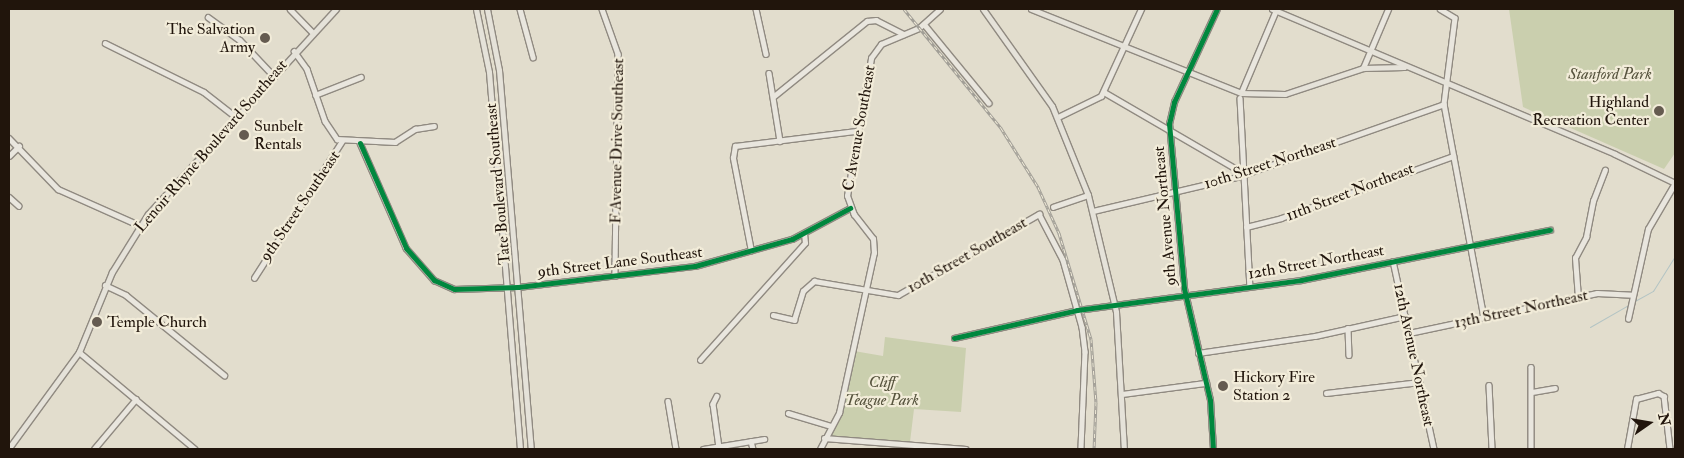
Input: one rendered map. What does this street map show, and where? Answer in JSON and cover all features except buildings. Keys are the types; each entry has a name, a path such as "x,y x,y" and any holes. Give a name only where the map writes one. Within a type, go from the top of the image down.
{"main road":[{"name":"Lenoir Rhyne Boulevard Southeast","path":"9,447 79,352 105,285 140,225 294,51 336,9"},
{"name":"Tate Boulevard Southeast","path":"476,9 489,72 520,449"},
{"name":"Tate Boulevard Southeast","path":"487,9 499,70 531,449"},
{"path":"983,9 1058,117 1093,210 1115,305 1124,449"},
{"path":"1031,9 1240,95 1290,93 1363,68 1404,67"},
{"path":"1274,10 1370,50 1404,67 1615,154 1675,183"}],"street":[{"path":"290,9 312,32"},
{"path":"520,9 532,57"},
{"name":"F Avenue Drive Southeast","path":"602,9 618,54 615,276"},
{"path":"756,9 766,54"},
{"name":"C Avenue Southeast","path":"820,449 824,438 839,413 866,290 874,242 850,208 847,190 856,131 873,52 881,44 919,28 940,9"},
{"path":"1058,117 1104,92 1141,9"},
{"name":"9th Avenue Northeast","path":"1213,449 1213,418 1185,296 1177,191 1169,128 1171,110 1217,9"},
{"path":"1363,68 1388,9"},
{"path":"1440,9 1448,10 1455,18 1444,83 1444,104 1484,317"},
{"path":"1250,287 1240,95 1274,10"},
{"path":"208,17 240,40 273,75"},
{"path":"774,96 867,22 876,20 904,34"},
{"path":"924,24 989,103"},
{"path":"105,43 204,92 236,117"},
{"path":"294,51 303,60 328,126 342,141"},
{"path":"770,73 780,141"},
{"path":"316,95 361,77"},
{"path":"1104,92 1169,128 1245,174"},
{"name":"10th Street Northeast","path":"1093,210 1245,174 1444,104"},
{"name":"9th Street Southeast","path":"254,278 342,141 360,143 395,142 415,129 434,126"},
{"path":"751,251 733,158 735,146 856,131"},
{"path":"9,138 19,146 58,189 140,225"},
{"name":"9th Street Lane Southeast","path":"360,143 403,242 426,271 449,288 518,287 695,266 804,234 850,208"},
{"path":"9,156 19,146"},
{"name":"11th Street Northeast","path":"1246,227 1281,218 1453,156"},
{"path":"1578,298 1575,258 1586,237 1593,201 1605,170"},
{"path":"1628,320 1648,229 1675,183"},
{"path":"1053,207 1088,195"},
{"path":"9,197 19,206"},
{"name":"10th Street Southeast","path":"773,315 793,320 803,291 811,283 828,282 898,295 1039,214 1059,248 1078,310"},
{"name":"12th Street Northeast","path":"954,338 1078,310 1250,287 1550,230"},
{"path":"700,360 805,244 804,234"},
{"name":"12th Avenue Northeast","path":"1393,261 1434,449"},
{"path":"105,285 126,295 224,375"},
{"name":"13th Street Northeast","path":"1409,333 1612,291 1632,295"},
{"path":"1078,310 1085,352 1081,449"},
{"path":"1198,353 1348,328 1405,316"},
{"path":"1348,328 1349,355"},
{"path":"79,352 195,449"},
{"path":"1531,367 1531,449"},
{"path":"1326,393 1420,382"},
{"path":"1122,394 1206,383"},
{"path":"1489,385 1492,449"},
{"path":"1532,392 1555,388"},
{"path":"1627,449 1636,399 1655,393 1664,396 1670,449"},
{"path":"717,396 713,404 719,447"},
{"path":"94,449 136,399"},
{"path":"668,401 676,449"},
{"path":"788,413 831,426"},
{"path":"824,438 906,448 966,449"},
{"path":"702,449 764,439"},
{"path":"752,441 753,449"},
{"path":"186,449 190,445"}],"green space":[{"name":"Stanford Park","path":"1509,9 1675,9 1675,153 1664,169 1523,107"},
{"name":"Cliff Teague Park","path":"885,337 966,348 961,412 914,409 910,442 830,436 828,434 839,422 854,351 883,356"}],"waterway":[{"path":"1633,302 1653,291 1675,256"},
{"path":"1590,327 1630,304"}],"railway":[{"path":"904,9 1001,128 1038,187 1059,233 1091,339 1096,402 1094,449"}],"cycle path":[{"path":"1213,449 1210,400 1184,288 1169,124 1174,102 1217,9"},
{"path":"360,143 406,248 434,280 454,289 518,287 695,266 792,239 850,208"},
{"path":"954,338 1077,310 1301,280 1550,230"}],"place":[{"name":"The Salvation Army","path":"265,38"},
{"name":"Highland Recreation Center","path":"1659,111"},
{"name":"Sunbelt Rentals","path":"244,135"},
{"name":"Temple Church","path":"97,322"},
{"name":"Hickory Fire Station 2","path":"1223,386"}]}
